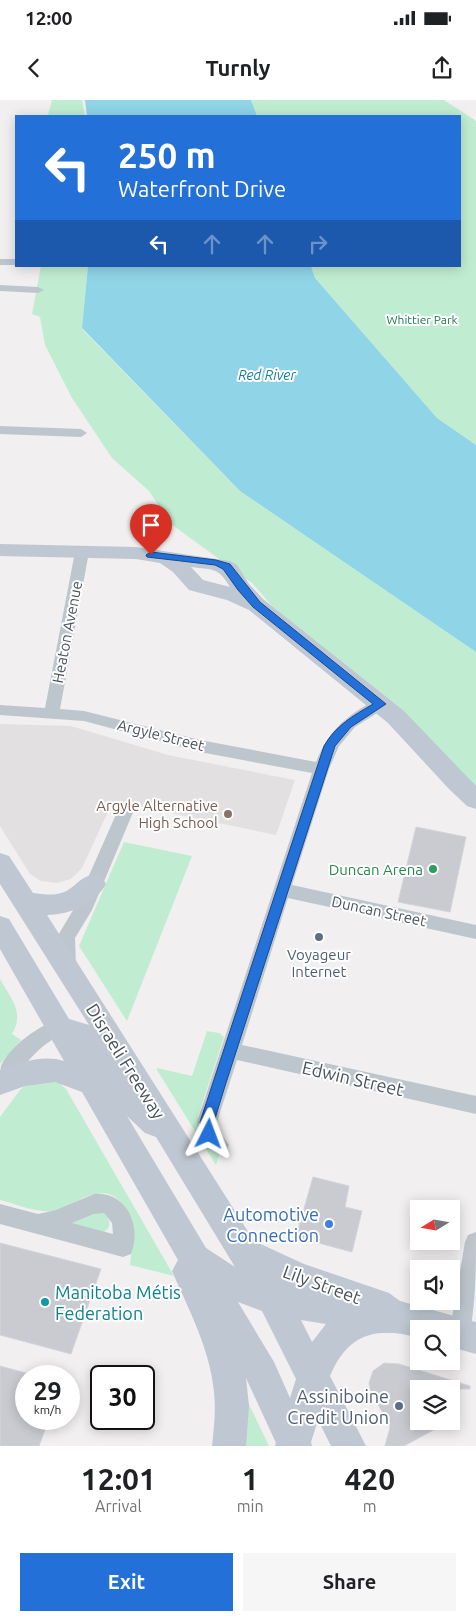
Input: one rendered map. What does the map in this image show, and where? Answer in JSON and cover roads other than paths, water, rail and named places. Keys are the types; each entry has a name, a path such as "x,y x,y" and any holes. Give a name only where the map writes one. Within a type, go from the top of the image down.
{"main road":[{"path":"0,550 166,556 223,565 231,572 241,588 256,604 413,733 439,764 476,800"},
{"path":"166,556 180,567 196,585 234,595 256,604"},
{"path":"190,578 191,571 195,567 212,562"},
{"path":"208,589 218,588 227,584 232,578 231,572"},
{"name":"Disraeli Freeway","path":"0,863 67,966 273,1300 349,1446"},
{"path":"24,901 49,905 63,903 76,898 93,884"},
{"path":"0,926 262,1374 293,1445"},
{"path":"59,1028 83,1036 95,1045 130,1101 177,1144"},
{"path":"0,1083 40,1071 55,1070 92,1084"},
{"path":"148,1178 214,1332 229,1380 231,1419 229,1446"},
{"name":"Lily Street","path":"244,1252 299,1276 378,1304 387,1317"},
{"name":"Lily Street","path":"194,1256 234,1284 273,1300 410,1322"},
{"path":"293,1445 314,1376 324,1353 343,1331 356,1323 387,1317"}],"street":[{"path":"0,262 15,262"},
{"path":"0,288 38,290"},
{"path":"0,430 81,433"},
{"name":"Heaton Avenue","path":"52,712 82,552"},
{"path":"219,1145 209,1134 207,1122 321,769 330,746 341,730 357,717 380,704"},
{"name":"Argyle Street","path":"0,710 52,712 84,716 200,746 321,769"},
{"path":"67,966 66,937 83,910 126,810"},
{"name":"Duncan Street","path":"282,890 476,932"},
{"path":"0,1083 29,1045 51,1030 59,1028"},
{"name":"Edwin Street","path":"229,1050 476,1105"},
{"path":"0,1214 38,1224"},
{"path":"460,1323 476,1242"}],"water":[{"path":"85,100 251,100 257,115 87,115"},
{"name":"Red River","path":"88,267 311,267 315,278 437,418 476,445 476,652 240,491 82,328"}],"place":[{"name":"Argyle Alternative High School","path":"228,814"},
{"name":"Duncan Arena","path":"433,869"},
{"name":"Voyageur Internet","path":"319,937"},
{"name":"Automotive Connection","path":"329,1224"},
{"name":"Manitoba Métis Federation","path":"45,1302"},
{"name":"Assiniboine Credit Union","path":"399,1406"}],"park label":[{"name":"Whittier Park","path":"422,319"}]}
